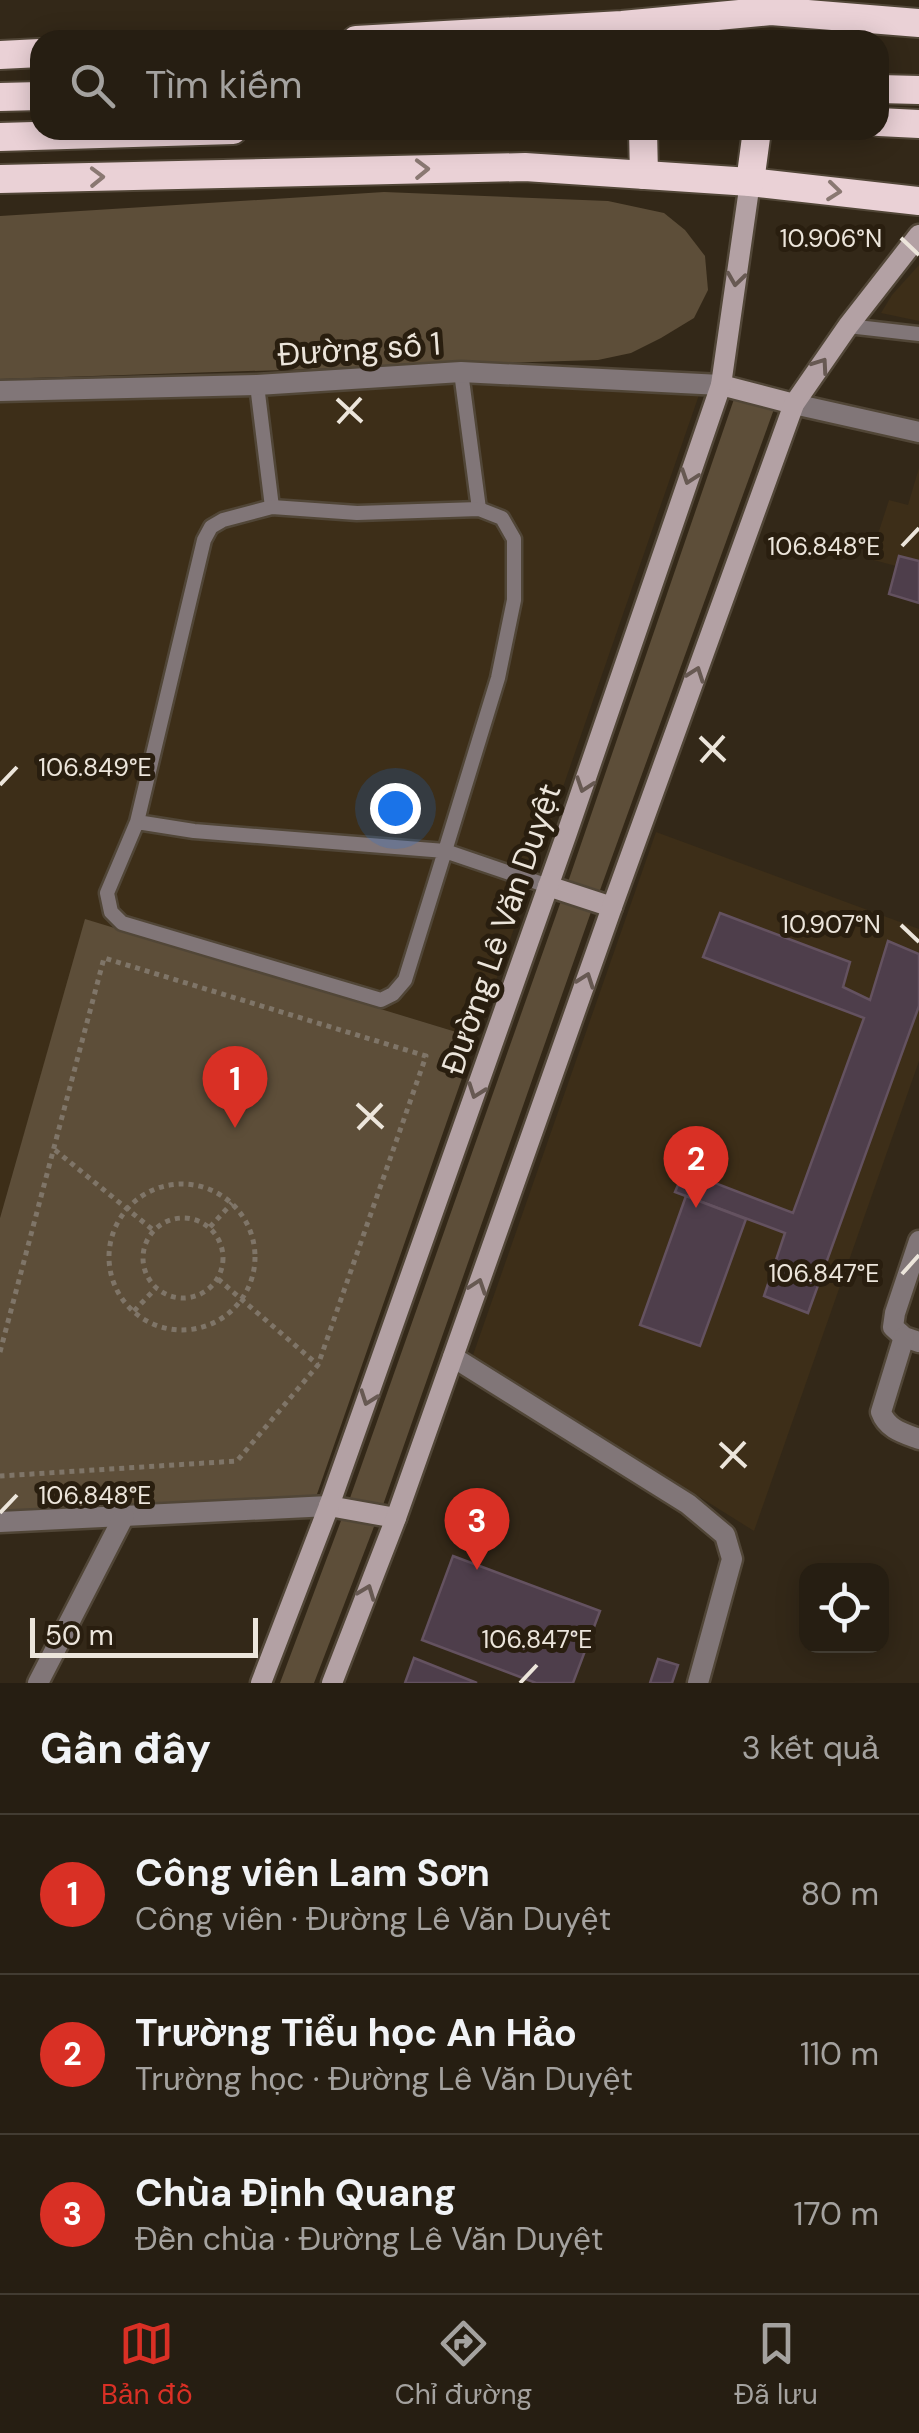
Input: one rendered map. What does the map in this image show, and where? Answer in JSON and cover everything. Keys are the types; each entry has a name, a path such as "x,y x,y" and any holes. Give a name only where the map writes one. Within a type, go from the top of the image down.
{"highway":[{"path":"651,30 772,4 919,22"},
{"path":"769,30 772,4"},
{"path":"0,54 30,53"},
{"path":"889,89 919,90"},
{"path":"0,98 30,96"},
{"path":"889,122 919,124"},
{"path":"0,137 30,136"},
{"path":"643,140 644,174"},
{"path":"750,182 756,140"},
{"path":"0,179 525,167 750,182 919,201"}],"main road":[{"name":"Đường Lê Văn Duyệt","path":"261,1683 330,1506 721,385 750,182"},
{"path":"332,1683 396,1518 794,404 848,326 919,236"},
{"path":"721,385 794,404"},
{"path":"548,886 612,907"},
{"path":"330,1506 396,1518"}],"street":[{"name":"Đường số 1","path":"0,391 257,385 461,372 721,385"},
{"path":"794,404 919,432"},
{"path":"919,1241 893,1327 911,1339 882,1412 885,1422 919,1439"},
{"path":"453,1357 688,1504 726,1535 732,1559 698,1683"},
{"path":"0,1522 330,1506"},
{"path":"38,1683 124,1516"}],"lane":[{"path":"848,326 919,334"},
{"path":"461,372 479,509"},
{"path":"257,385 272,507"},
{"path":"272,507 358,514 479,509 502,518 514,539 514,600 498,678 445,851 405,980 393,994 381,1000 122,923 111,912 108,894 137,822 204,540 211,527 272,507"},
{"path":"137,822 194,831 445,851 548,886"}],"path":[{"path":"0,1352 104,958 426,1056 318,1365 237,1460 0,1476"},
{"path":"54,1149 153,1230"},
{"path":"169,1184 194,1184 218,1192 232,1203 251,1229 256,1254 254,1278 242,1300 226,1317 204,1328 180,1331 157,1326 134,1312 120,1297 111,1275 108,1251 114,1228 126,1208 146,1192 169,1184"},
{"path":"209,1228 232,1203"},
{"path":"176,1218 190,1218 209,1228 220,1241 224,1254 223,1268 209,1290 184,1299 156,1288 144,1268 143,1254 153,1230 176,1218"},
{"path":"218,1280 318,1365"},
{"path":"134,1312 156,1288"}],"shaded area":[{"path":"384,192 608,201 664,213 685,230 705,256 708,290 694,318 631,353 598,360 0,379 0,216"},
{"path":"919,265 919,321 881,313 892,295"},
{"path":"455,383 699,395 476,1038 86,920 0,1218 0,401 250,396"},
{"path":"734,399 774,409 599,893 568,882"},
{"path":"919,468 919,603 889,594 896,566 870,559 889,500 908,505"},
{"path":"656,832 919,929 919,1061 754,1531 473,1355"},
{"path":"561,901 591,912 383,1505 350,1498"},
{"path":"85,919 476,1038 316,1497 0,1512 0,1218"},
{"path":"342,1518 375,1524 314,1683 280,1683"}],"building":[{"path":"899,556 919,561 919,603 889,594"},
{"path":"720,913 850,962 843,987 870,1000 888,941 919,954 919,1006 808,1313 764,1296 785,1233 675,1192 684,1171 793,1213 864,1018 703,957"},
{"path":"686,1196 746,1219 700,1346 640,1325"},
{"path":"453,1556 600,1611 573,1683 536,1683 422,1640"},
{"path":"414,1658 477,1683 405,1683"},
{"path":"658,1659 678,1665 672,1683 650,1683"}],"place":[{"name":"Công viên Lam Sơn","path":"235,1128"},
{"name":"Trường Tiểu học An Hảo","path":"696,1208"},
{"name":"Chùa Định Quang","path":"477,1570"}]}
